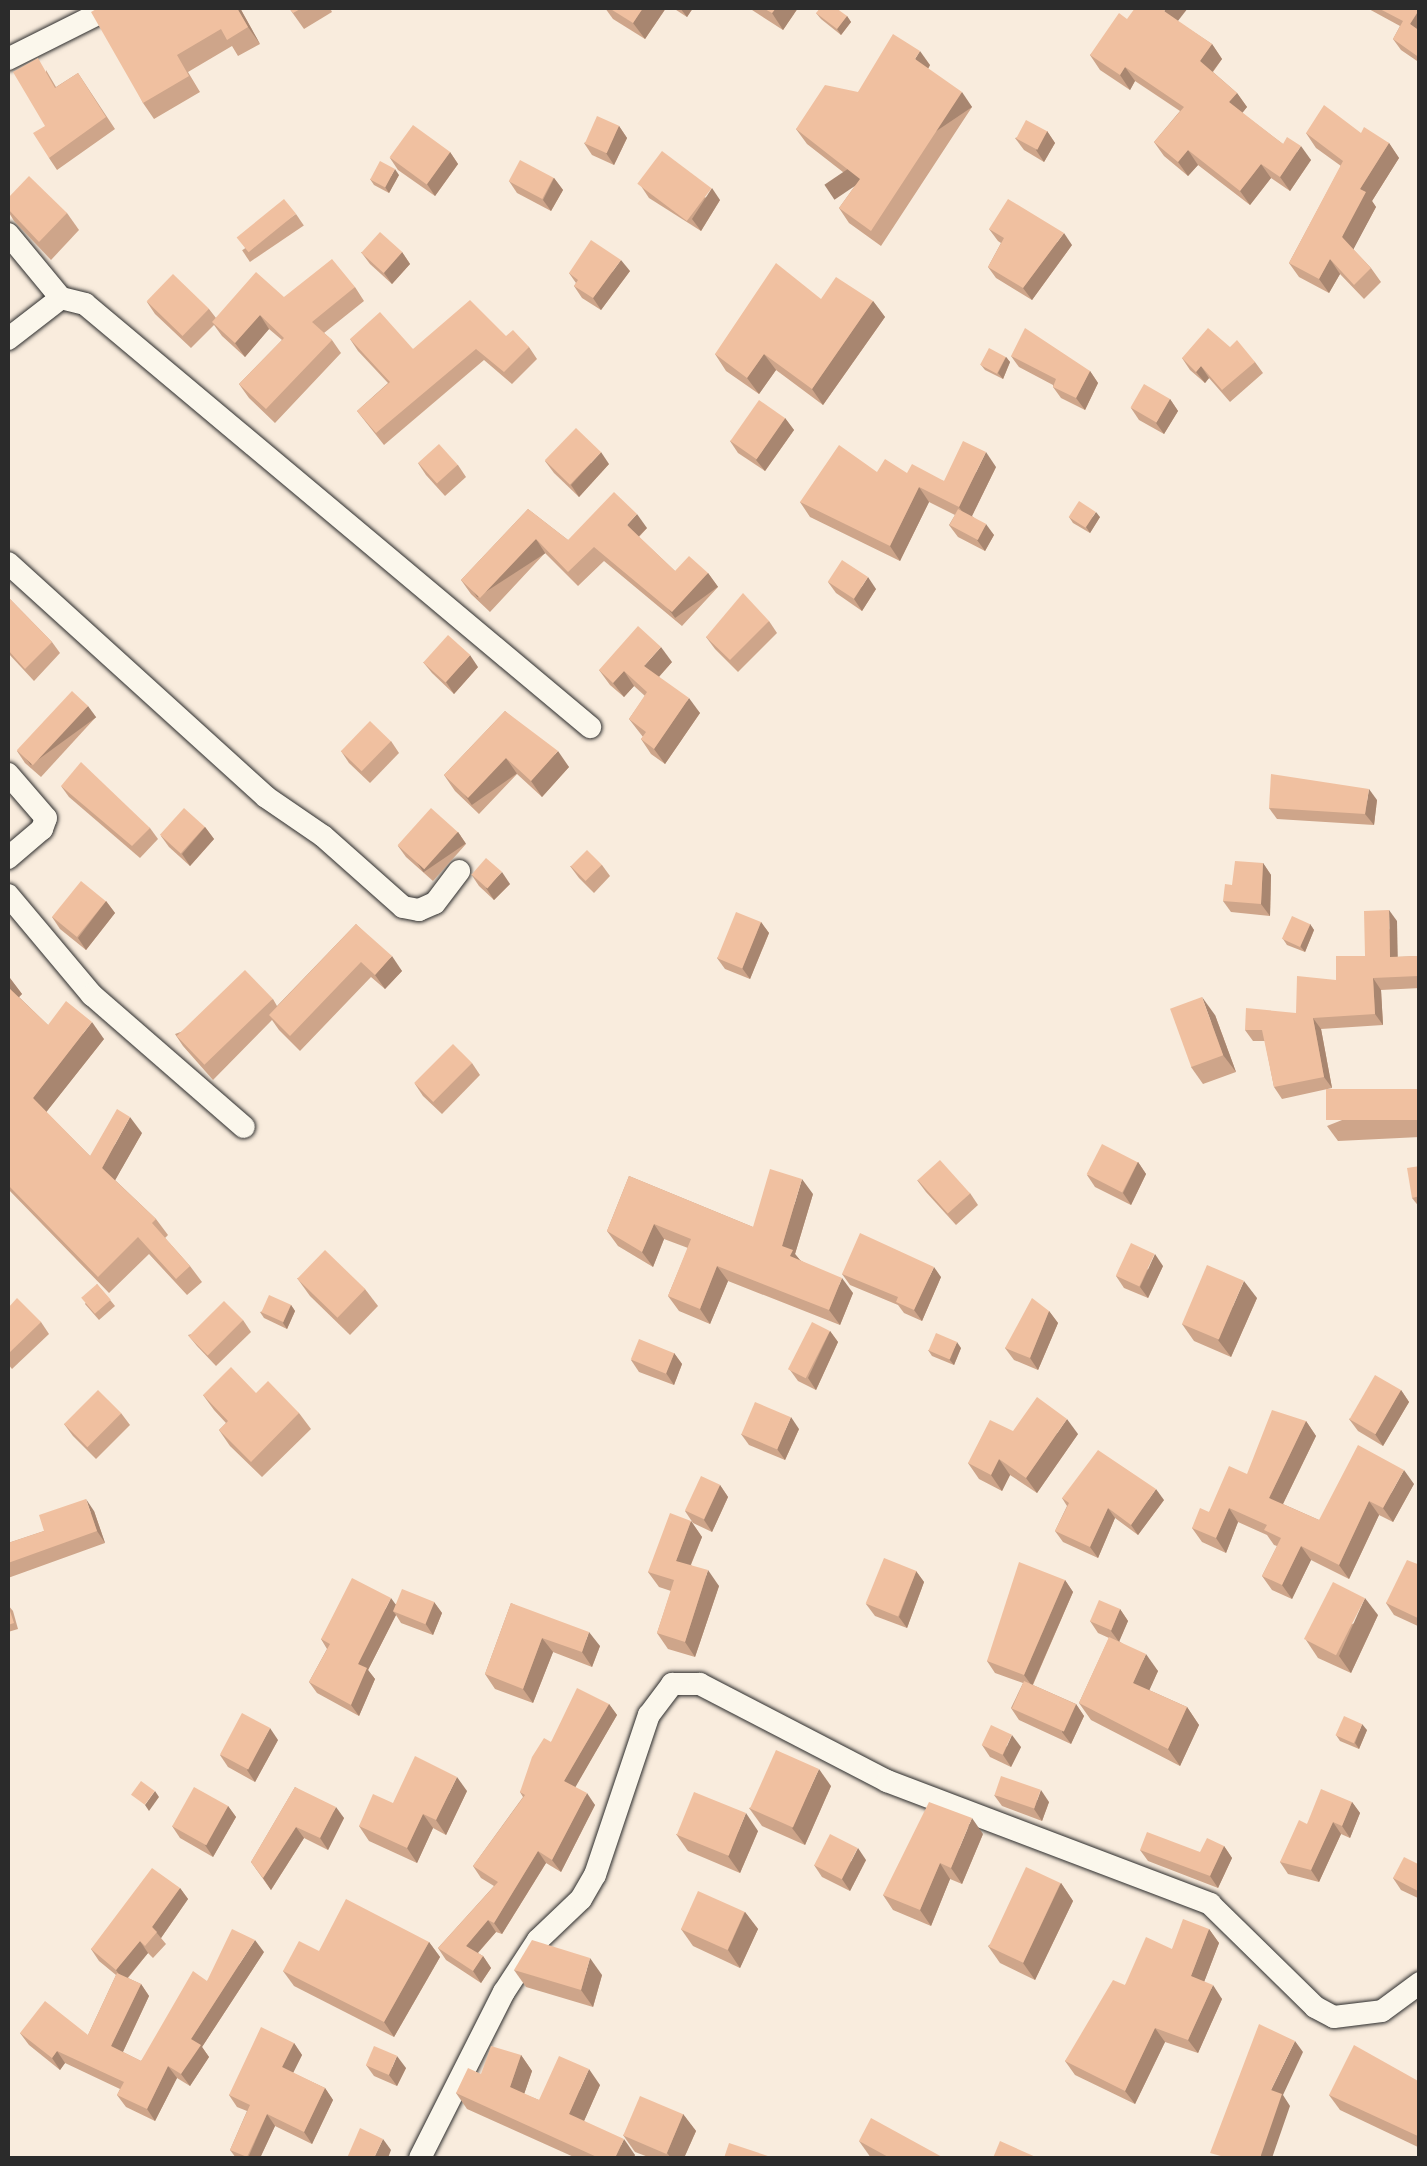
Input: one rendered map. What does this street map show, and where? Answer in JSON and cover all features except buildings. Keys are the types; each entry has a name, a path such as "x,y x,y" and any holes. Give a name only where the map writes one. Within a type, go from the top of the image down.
{"street":[{"path":"8,59 110,8"},
{"path":"8,234 61,298 85,304 110,324 590,727"},
{"path":"8,339 61,298"},
{"path":"8,563 266,797 323,836 404,907 419,910 436,903 459,870"},
{"path":"8,774 46,818 42,830 8,858"},
{"path":"8,894 92,996 244,1127"},
{"path":"420,2158 504,1992 538,1940 581,1898 594,1875 649,1715 672,1684 700,1684 887,1781 1210,1904 1315,2007 1334,2017 1382,2011 1420,1983"}]}
